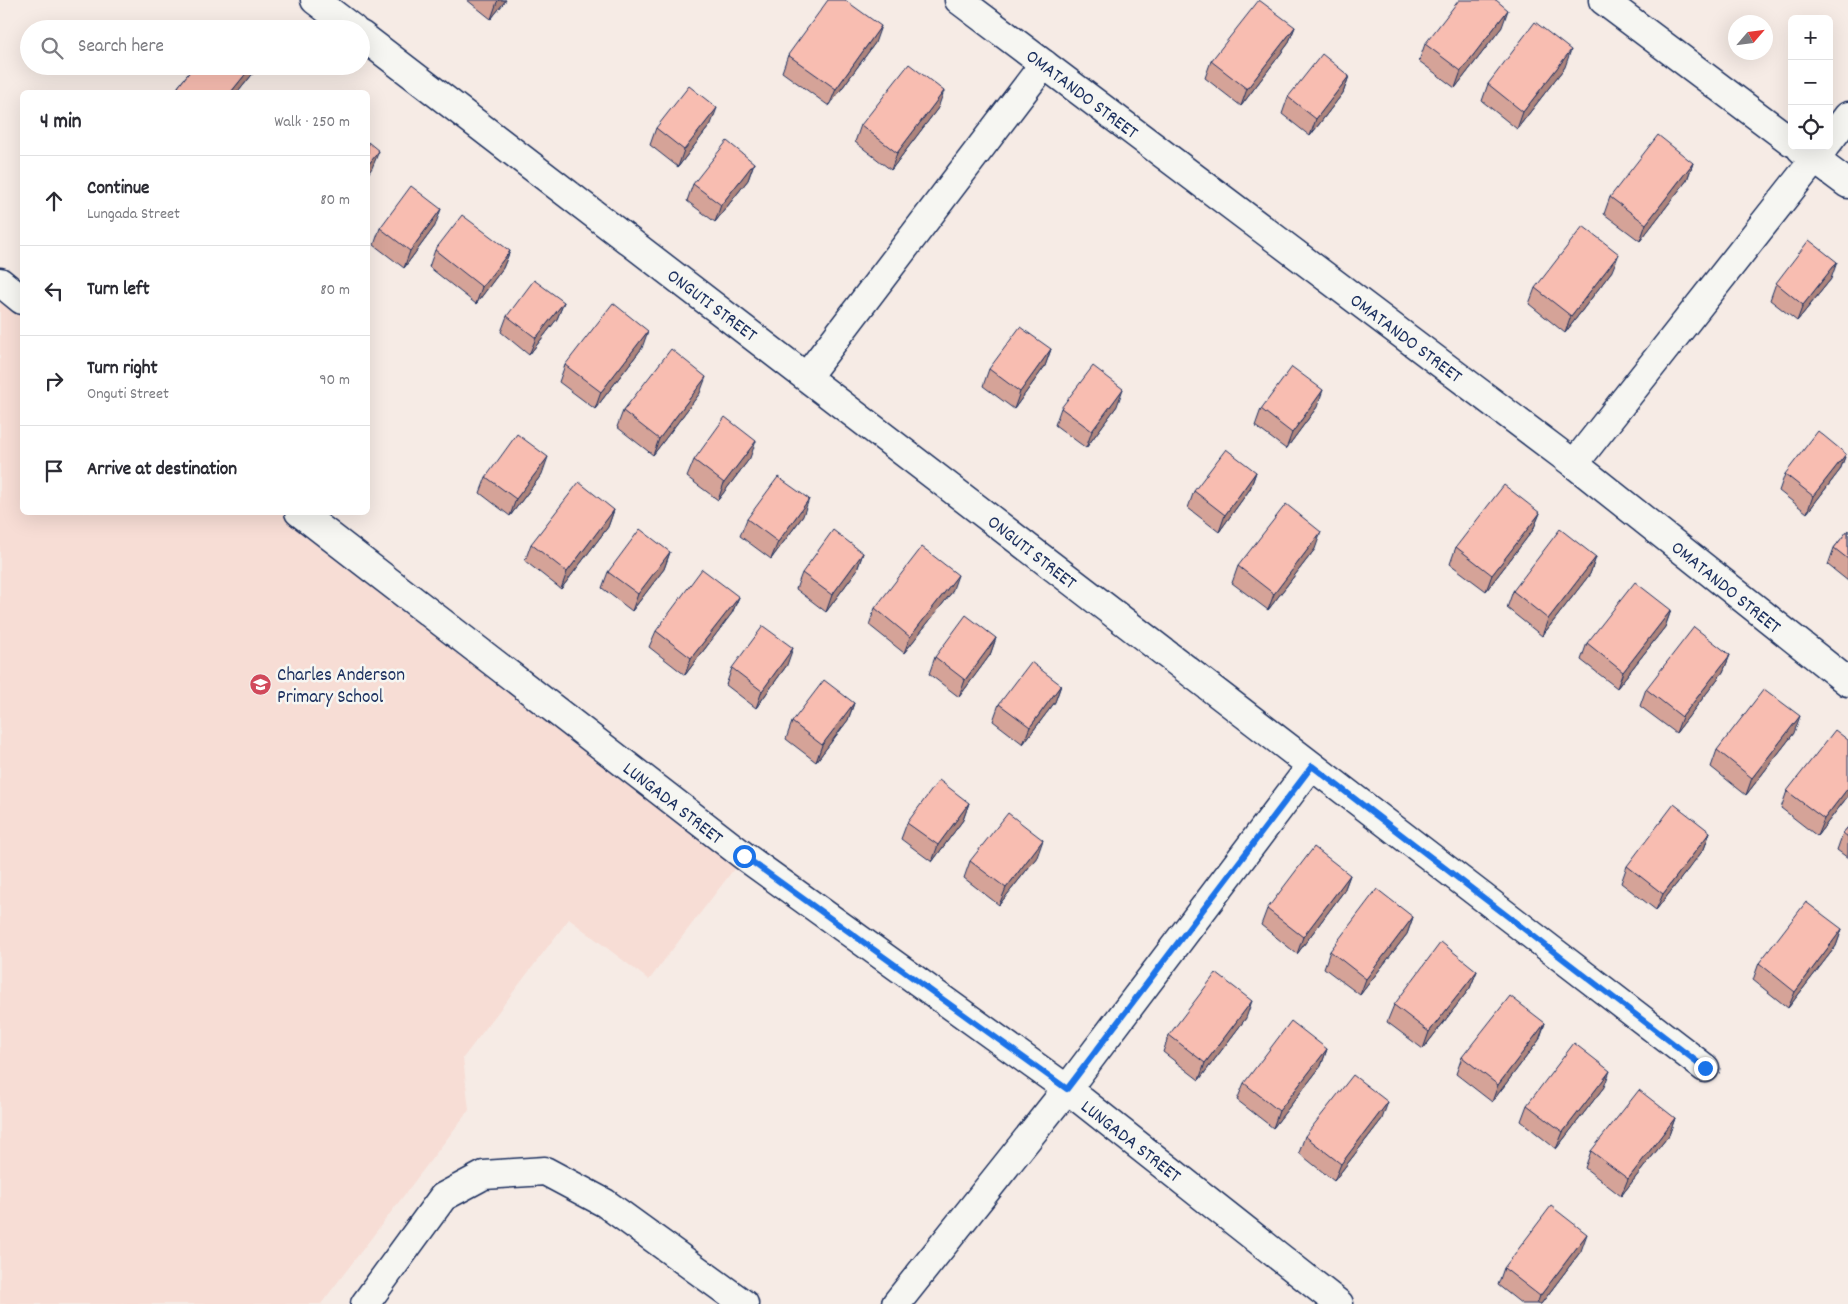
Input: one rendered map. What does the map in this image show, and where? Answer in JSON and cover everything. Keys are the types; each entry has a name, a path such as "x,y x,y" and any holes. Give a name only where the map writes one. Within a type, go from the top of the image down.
{"street":[{"path":"315,0 341,20"},
{"name":"OMATANDO STREET","path":"959,0 1574,464 1848,682"},
{"path":"1603,0 1788,139"},
{"name":"ONGUTI STREET","path":"370,42 1705,1068"},
{"path":"807,376 1044,64"},
{"path":"1833,131 1848,116"},
{"path":"1574,464 1815,150"},
{"path":"1819,150 1848,184"},
{"path":"0,282 20,298"},
{"name":"LUNGADA STREET","path":"303,515 744,856 1067,1089 1339,1304"},
{"path":"896,1304 1067,1089 1312,766"},
{"path":"365,1304 443,1197 484,1175 545,1171 605,1203 744,1304"}],"shaded area":[{"name":"Charles Anderson Primary School","path":"0,282 20,298 20,515 302,515 744,856 649,980 569,919 463,1058 469,1110 321,1304 0,1304"}],"building":[{"path":"828,0 845,0 881,26 836,89 788,55"},
{"path":"1259,0 1295,27 1247,89 1211,61"},
{"path":"1459,0 1496,0 1508,10 1461,71 1425,44"},
{"path":"1535,22 1571,50 1523,112 1488,84"},
{"path":"1322,54 1349,76 1316,119 1288,97"},
{"path":"909,64 944,91 897,153 861,125"},
{"path":"187,75 245,75 233,90 182,90 178,87"},
{"path":"689,86 717,108 684,150 656,128"},
{"path":"1658,135 1693,163 1646,224 1610,197"},
{"path":"727,141 754,163 721,205 693,184"},
{"path":"370,144 379,151 370,162"},
{"path":"411,186 441,209 410,251 380,228"},
{"path":"462,215 510,251 482,287 435,250"},
{"path":"1583,226 1619,254 1571,316 1535,288"},
{"path":"1809,240 1837,262 1803,305 1776,283"},
{"path":"534,280 564,302 536,338 507,316"},
{"path":"613,303 648,331 601,392 565,365"},
{"path":"1020,327 1051,349 1020,392 989,369"},
{"path":"671,349 706,377 659,439 623,411"},
{"path":"1093,366 1123,389 1092,431 1061,408"},
{"path":"1292,367 1323,390 1292,433 1261,409"},
{"path":"725,417 756,441 724,483 694,460"},
{"path":"1818,431 1846,454 1813,496 1785,474"},
{"path":"517,434 548,457 516,499 486,477"},
{"path":"1226,449 1256,472 1225,515 1194,491"},
{"path":"778,477 809,499 778,542 747,519"},
{"path":"579,482 614,510 567,572 531,544"},
{"path":"1504,485 1540,513 1492,575 1456,547"},
{"path":"1286,504 1321,532 1274,594 1238,566"},
{"path":"640,529 670,552 638,594 608,572"},
{"path":"1560,529 1596,557 1548,619 1513,591"},
{"path":"833,530 863,553 832,595 802,573"},
{"path":"1848,530 1848,559 1834,548"},
{"path":"922,547 958,575 910,637 875,608"},
{"path":"702,569 739,597 691,658 656,631"},
{"path":"1635,582 1671,610 1623,672 1587,643"},
{"path":"966,615 996,638 965,680 935,657"},
{"path":"763,626 793,648 762,691 732,668"},
{"path":"1694,627 1730,655 1682,717 1646,689"},
{"path":"1031,662 1061,685 1030,727 999,704"},
{"path":"824,680 854,703 822,745 792,722"},
{"path":"1764,689 1800,716 1752,778 1717,750"},
{"path":"1835,730 1848,740 1848,788 1824,819 1787,791"},
{"path":"939,780 969,803 938,845 907,823"},
{"path":"1674,804 1710,832 1663,894 1627,866"},
{"path":"1008,813 1043,840 1006,888 970,861"},
{"path":"1848,827 1848,837 1843,833"},
{"path":"1314,847 1350,875 1303,937 1267,909"},
{"path":"1377,889 1413,917 1366,979 1330,951"},
{"path":"1806,902 1842,929 1795,992 1759,963"},
{"path":"1441,942 1477,971 1429,1032 1394,1005"},
{"path":"1216,973 1252,1001 1205,1063 1169,1035"},
{"path":"1510,996 1545,1023 1498,1085 1462,1057"},
{"path":"1291,1021 1327,1049 1279,1111 1244,1083"},
{"path":"1574,1043 1610,1071 1563,1132 1527,1105"},
{"path":"1353,1075 1388,1102 1341,1164 1305,1136"},
{"path":"1639,1090 1675,1118 1628,1179 1591,1151"},
{"path":"1551,1206 1587,1234 1540,1296 1504,1268"}],"place":[{"name":"Charles Anderson Primary School","path":"261,684"}],"route":[{"path":"744,856 1067,1089 1312,766 1705,1068"}]}
